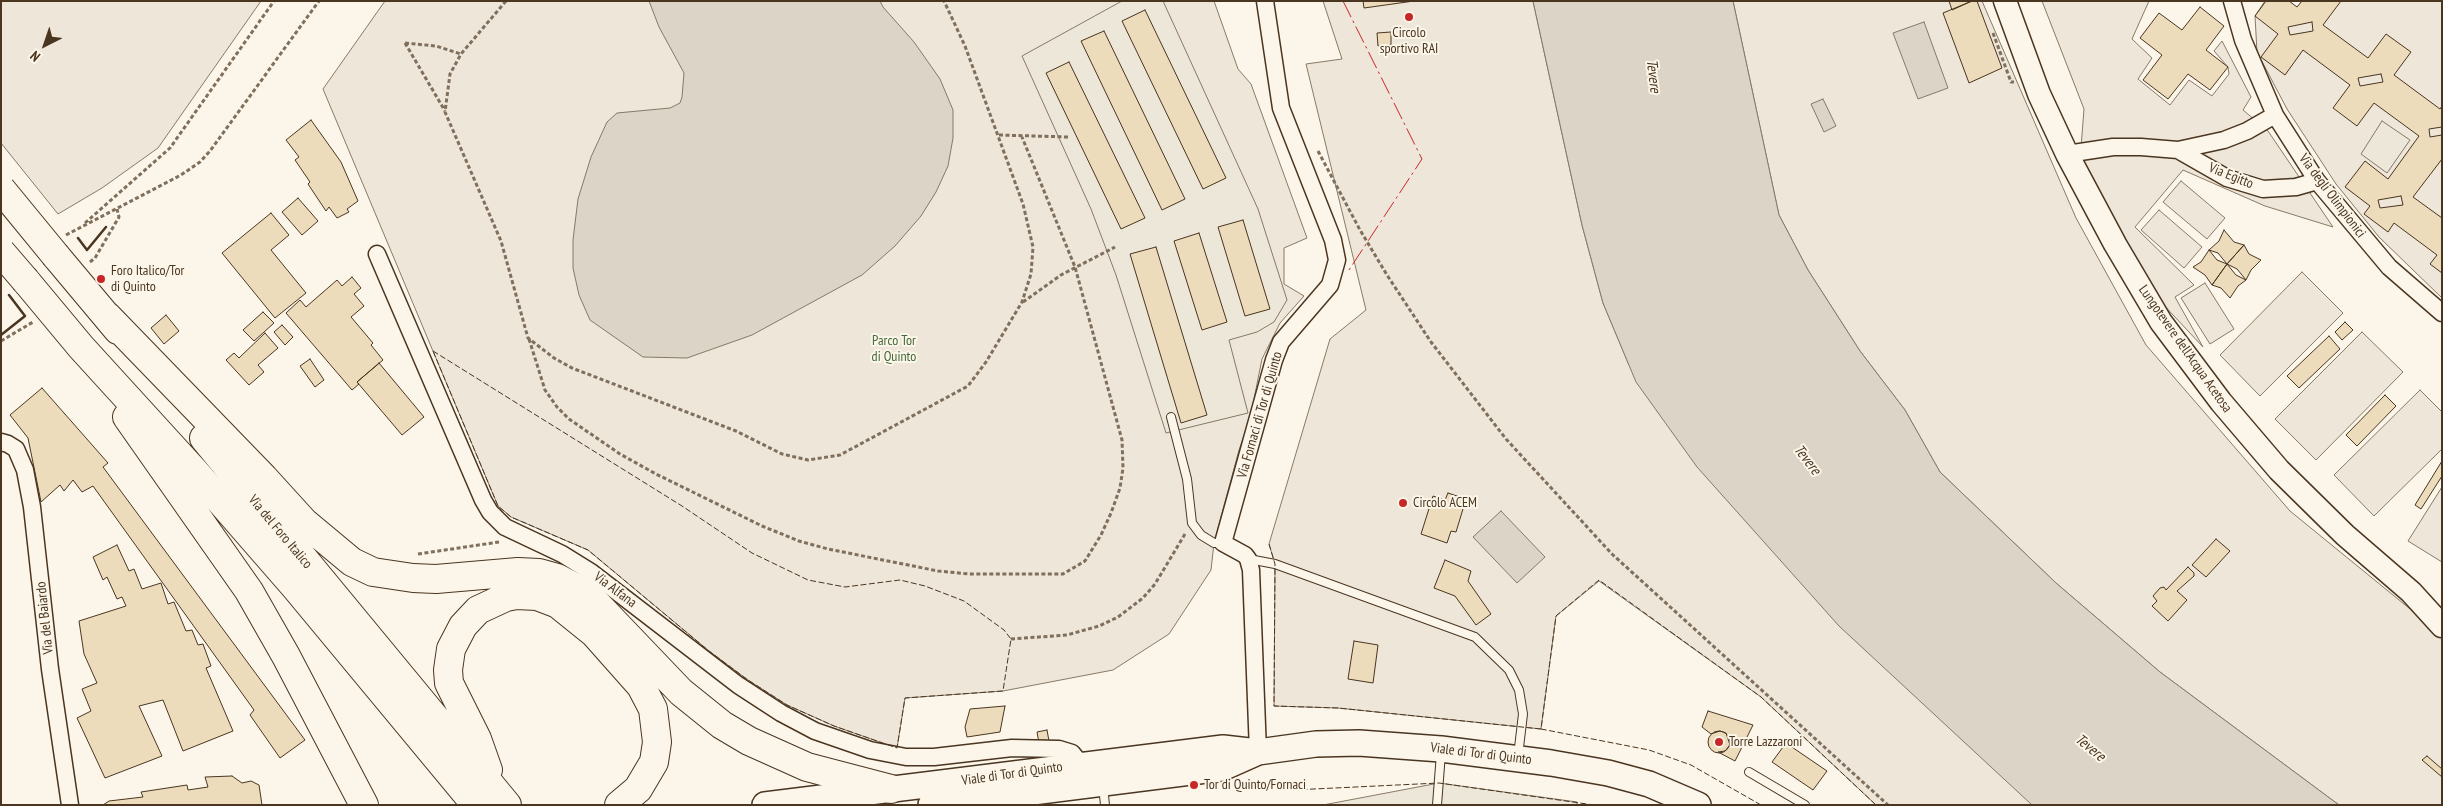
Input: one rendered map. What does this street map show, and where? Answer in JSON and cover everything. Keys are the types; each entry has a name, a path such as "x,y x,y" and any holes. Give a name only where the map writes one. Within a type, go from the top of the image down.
{"highway":[{"name":"Via del Foro Italico","path":"1,189 107,316 489,798"},
{"name":"Via del Foro Italico","path":"1,252 81,347 196,472 296,588 489,798"},
{"path":"107,316 264,478 304,522 352,562 382,574 412,578 436,579 518,572 539,573 557,578 580,590 594,601 681,692 722,725 749,741 807,767 891,789"},
{"path":"81,347 139,436 249,591 286,656 361,803"},
{"path":"489,798 477,739 449,683 448,670 451,649 463,626 478,610 506,597 516,595 537,596 558,604 594,633 641,686 653,710 657,742 654,762 638,789 618,805"}],"main road":[{"name":"Lungotevere dell'Acqua Acetosa","path":"2005,1 2039,94 2067,154 2115,244 2156,313 2221,402 2279,470 2318,509 2411,592 2442,626"},
{"name":"Lungotevere dell'Acqua Acetosa","path":"2411,592 2442,610"},
{"name":"Viale di Tor di Quinto","path":"766,805 1082,764 1223,748 1258,752 1316,744 1359,743 1441,749 1518,758 1620,776 1662,789 1698,805"},
{"name":"Viale di Tor di Quinto","path":"931,805 1104,794 1222,768 1258,752"}],"street":[{"name":"Via Fornaci di Tor di Quinto","path":"1223,543 1274,360 1281,342 1330,285 1337,260 1333,240 1280,108 1265,1"},
{"name":"Via degli Olimpionici","path":"2232,1 2243,40 2275,115 2317,181 2389,267 2442,314"},
{"name":"Via Egitto","path":"2067,154 2113,147 2178,150 2224,140 2247,131 2275,115"},
{"name":"Via Egitto","path":"2178,150 2227,178 2263,189 2296,187 2317,181"},
{"name":"Via Alfana","path":"377,254 484,500 499,522 524,537 562,554 591,572 731,680 766,704 814,731 870,750 906,757 934,757 1019,748 1059,749 1072,753 1082,764"},
{"name":"Via del Baiardo","path":"1,442 16,450 25,470 70,805"},
{"path":"1223,543 1241,552 1248,559 1251,570 1258,752"},
{"path":"996,750 1014,760 1021,773"}],"lane":[{"path":"1171,417 1187,479 1192,523 1201,535 1214,543 1223,543"},
{"path":"1248,559 1275,564 1475,637 1509,670 1518,690 1523,714 1518,758"},
{"path":"1437,805 1441,749"},
{"path":"1749,772 1805,805"}],"path":[{"path":"274,1 170,148 83,225 185,173 206,156 319,1"},
{"path":"445,112 450,74 461,54 506,1"},
{"path":"528,338 554,358 572,368 736,431 782,454 808,460 840,455 968,386 986,362 1022,302 1031,274 1034,247 1024,204 965,46 944,1"},
{"path":"461,54 436,46 405,43 445,112 501,241 528,338 545,390 557,408 569,419 620,454 656,474 762,526 799,541 828,549 938,570 968,574 1063,574 1077,568 1092,551 1111,513 1120,488 1123,468 1122,440 1114,404 1091,330 1075,267 1022,137"},
{"path":"999,136 1068,137"},
{"path":"1317,149 1360,230 1387,275 1441,356 1506,439 1612,554 1888,805"},
{"path":"95,258 119,217 117,209"},
{"path":"1022,302 1075,267 1115,246"},
{"path":"1,341 33,321"},
{"path":"1010,639 1067,635 1099,626 1118,616 1143,598 1155,584 1192,523"},
{"path":"409,553 418,554 524,537"}],"green space":[{"path":"1,1 261,1 158,148 102,188 58,214 1,143"},
{"name":"Parco Tor di Quinto","path":"385,1 1214,1 1238,69 1251,84 1307,238 1284,248 1284,284 1304,296 1280,323 1262,359 1250,419 1239,450 1214,543 1211,570 1169,634 1113,670 1003,691 905,698 897,748 834,726 787,705 748,680 709,651 588,550 511,517 498,506 323,89"},
{"path":"1323,1 1533,1 1582,225 1603,303 1629,365 2035,805 1876,805 1761,697 1599,581 1556,616 1541,729 1338,708 1274,706 1275,564 1269,544 1330,339 1366,310 1306,64 1342,59"},
{"path":"1733,1 1982,1 2076,218 2146,345 2290,511 2442,635 2442,805 2339,805 2160,672 2056,583 1940,472 1905,410 1860,351 1808,270 1779,215"},
{"path":"2042,1 2149,1 2132,39 2152,58 2138,79 2170,105 2189,80 2212,96 2229,74 2228,67 2214,51 2222,41 2251,97 2243,110 2268,131 2333,227 2265,206 2183,170 2135,227 2194,285 2175,297 2203,347 2160,301 2080,160 2084,109"},
{"path":"2265,1 2287,1 2297,8 2302,1 2442,1 2442,298 2379,237 2336,184 2287,109 2257,52 2255,16"},
{"path":"2181,181 2225,218 2207,239 2163,202"},
{"path":"2159,210 2202,247 2184,268 2141,230"},
{"path":"2302,272 2343,313 2260,396 2220,355"},
{"path":"2205,283 2234,329 2210,344 2181,298"},
{"path":"2362,332 2403,372 2316,460 2275,419"},
{"path":"2420,390 2442,412 2442,449 2374,516 2334,475"},
{"path":"2442,487 2442,562 2408,541"}],"shaded area":[{"path":"1122,1 1163,1 1258,209 1287,300 1274,322 1257,332 1229,340 1248,413 1166,433 1116,275 1091,209 1022,56"},
{"path":"2382,121 2410,140 2387,173 2361,154"},
{"path":"1439,783 1577,802 1577,805 1323,805"}],"water":[{"path":"649,1 880,1 883,7 914,42 940,79 953,110 953,138 948,166 936,192 921,216 895,246 862,275 752,335 687,358 643,357 590,320 579,295 573,268 573,240 578,199 591,157 607,122 617,113 670,108 680,103 682,97 684,73 659,27"},
{"name":"Tevere","path":"1533,1 1733,1 1779,215 1808,270 1860,351 1905,410 1940,472 2056,583 2160,672 2339,805 2032,805 1839,626 1697,467 1636,382 1603,303 1582,225"},
{"path":"1924,22 1948,88 1918,99 1893,33"},
{"path":"1823,99 1836,126 1824,132 1811,104"},
{"path":"1501,511 1545,557 1517,583 1473,537"}],"building":[{"path":"1363,1 1414,1 1364,8"},
{"path":"1949,1 1972,1 1952,10"},
{"path":"1972,1 1977,1 2002,68 1969,83 1943,13"},
{"path":"2266,1 2289,1 2297,7 2302,1 2341,1 2323,25 2368,58 2386,34 2411,52 2394,75 2440,109 2442,106 2442,159 2413,197 2442,218 2442,273 2430,264 2437,255 2394,223 2388,232 2364,214 2370,206 2345,187 2365,161 2388,179 2419,136 2374,103 2357,126 2333,108 2350,85 2303,50 2285,75 2261,57 2278,34 2255,16"},
{"path":"2200,7 2224,26 2206,50 2228,67 2210,90 2188,74 2168,99 2143,80 2162,55 2140,38 2159,13 2182,30"},
{"path":"1145,10 1226,178 1203,189 1122,21"},
{"path":"2312,22 2313,31 2290,35 2288,27"},
{"path":"1104,31 1185,199 1162,210 1081,41"},
{"path":"1391,32 1391,45 1378,46 1377,33"},
{"path":"1069,62 1145,218 1121,229 1046,73"},
{"path":"2381,74 2383,82 2360,86 2358,78"},
{"path":"311,120 341,162 358,201 347,209 349,212 337,218 329,207 326,211 308,184 310,182 295,160 299,157 286,140"},
{"path":"2442,127 2442,135 2430,137 2429,129"},
{"path":"2401,196 2403,205 2380,208 2378,200"},
{"path":"298,198 318,221 302,235 282,212"},
{"path":"271,213 289,235 271,250 306,293 275,318 222,253"},
{"path":"1243,220 1270,309 1245,316 1218,227"},
{"path":"2224,230 2234,242 2244,245 2227,264 2218,253 2209,250 2219,241"},
{"path":"1199,233 1227,322 1202,330 1174,241"},
{"path":"2244,245 2249,254 2261,260 2251,270 2246,280 2237,269 2227,264"},
{"path":"1156,247 1207,415 1181,423 1130,254"},
{"path":"2209,250 2217,260 2227,264 2212,285 2205,275 2193,267 2201,262"},
{"path":"2227,264 2236,275 2246,280 2238,286 2230,298 2221,288 2212,285"},
{"path":"352,277 361,288 354,294 364,306 351,317 373,343 371,345 383,360 357,382 359,384 352,390 286,313 300,300 306,307 337,280 342,286"},
{"path":"263,312 274,323 254,341 243,330"},
{"path":"166,315 179,331 164,344 151,328"},
{"path":"2345,322 2353,330 2342,340 2335,332"},
{"path":"282,325 293,337 285,345 274,332"},
{"path":"265,333 278,348 258,365 264,372 249,385 226,360 234,353 239,358"},
{"path":"2329,336 2340,349 2299,388 2287,376"},
{"path":"310,359 324,380 315,387 300,366"},
{"path":"379,363 424,417 402,435 357,382"},
{"path":"42,388 108,463 103,467 305,740 280,758 250,715 254,710 93,486 82,492 73,480 64,491 60,485 41,502 28,438 10,415"},
{"path":"2385,395 2396,406 2357,446 2346,435"},
{"path":"2442,461 2442,476 2421,509 2415,505"},
{"path":"1448,493 1466,499 1456,532 1451,531 1447,543 1421,534 1433,496 1445,500"},
{"path":"2216,539 2230,551 2206,577 2192,565"},
{"path":"117,545 129,571 134,569 142,589 161,583 168,604 174,602 186,631 192,630 198,645 203,644 211,666 206,668 233,731 183,751 163,700 139,706 162,756 105,778 77,718 91,711 82,689 97,683 84,654 79,621 126,606 122,597 117,599 107,577 103,580 93,557"},
{"path":"1445,560 1471,571 1468,581 1491,614 1476,625 1455,596 1434,588"},
{"path":"2188,567 2194,573 2194,576 2177,591 2187,600 2168,621 2152,606 2157,601 2153,596 2160,588 2164,587 2166,590"},
{"path":"1354,641 1378,645 1373,683 1348,679"},
{"path":"1005,706 1000,732 967,737 965,727 970,709"},
{"path":"1708,711 1753,725 1735,761 1718,752 1725,751 1730,745 1726,733 1720,731 1711,734 1702,727"},
{"path":"1047,730 1049,741 1039,743 1037,732"},
{"name":"Torre Lazzaroni","path":"1719,731 1727,734 1730,742 1727,750 1719,753 1711,750 1708,742 1711,734"},
{"path":"1786,743 1827,771 1813,790 1772,762"},
{"path":"2427,756 2442,769 2442,777 2422,760"},
{"path":"232,776 242,783 251,781 259,785 262,805 103,805 109,801 143,797 141,792 187,785 188,790 208,787 205,777"}],"fence":[{"path":"433,351 682,506 752,553 808,580 845,587 900,580 925,586 964,601 1004,630 1011,639 1003,691 905,698 897,748 834,726 787,705 748,680 709,651 588,550 511,517 498,506 433,351"},
{"path":"1269,544 1275,564 1274,706 1338,708 1541,729"},
{"path":"1761,805 1691,765 1649,750 1541,729 1556,616 1599,580 1761,697 1876,805"},
{"path":"1293,790 1439,783 1594,805"}],"wall":[{"path":"78,238 87,250 106,227"},
{"path":"1,335 25,316 9,295"}],"power":[{"path":"1343,1 1422,159 1347,273"}],"place":[{"name":"Circolo sportivo RAI","path":"1409,17"},
{"name":"Foro Italico/Tor di Quinto","path":"101,279"},
{"name":"Circolo ACEM","path":"1403,503"},
{"name":"Torre Lazzaroni","path":"1719,742"},
{"name":"Tor di Quinto/Fornaci","path":"1194,785"}]}
